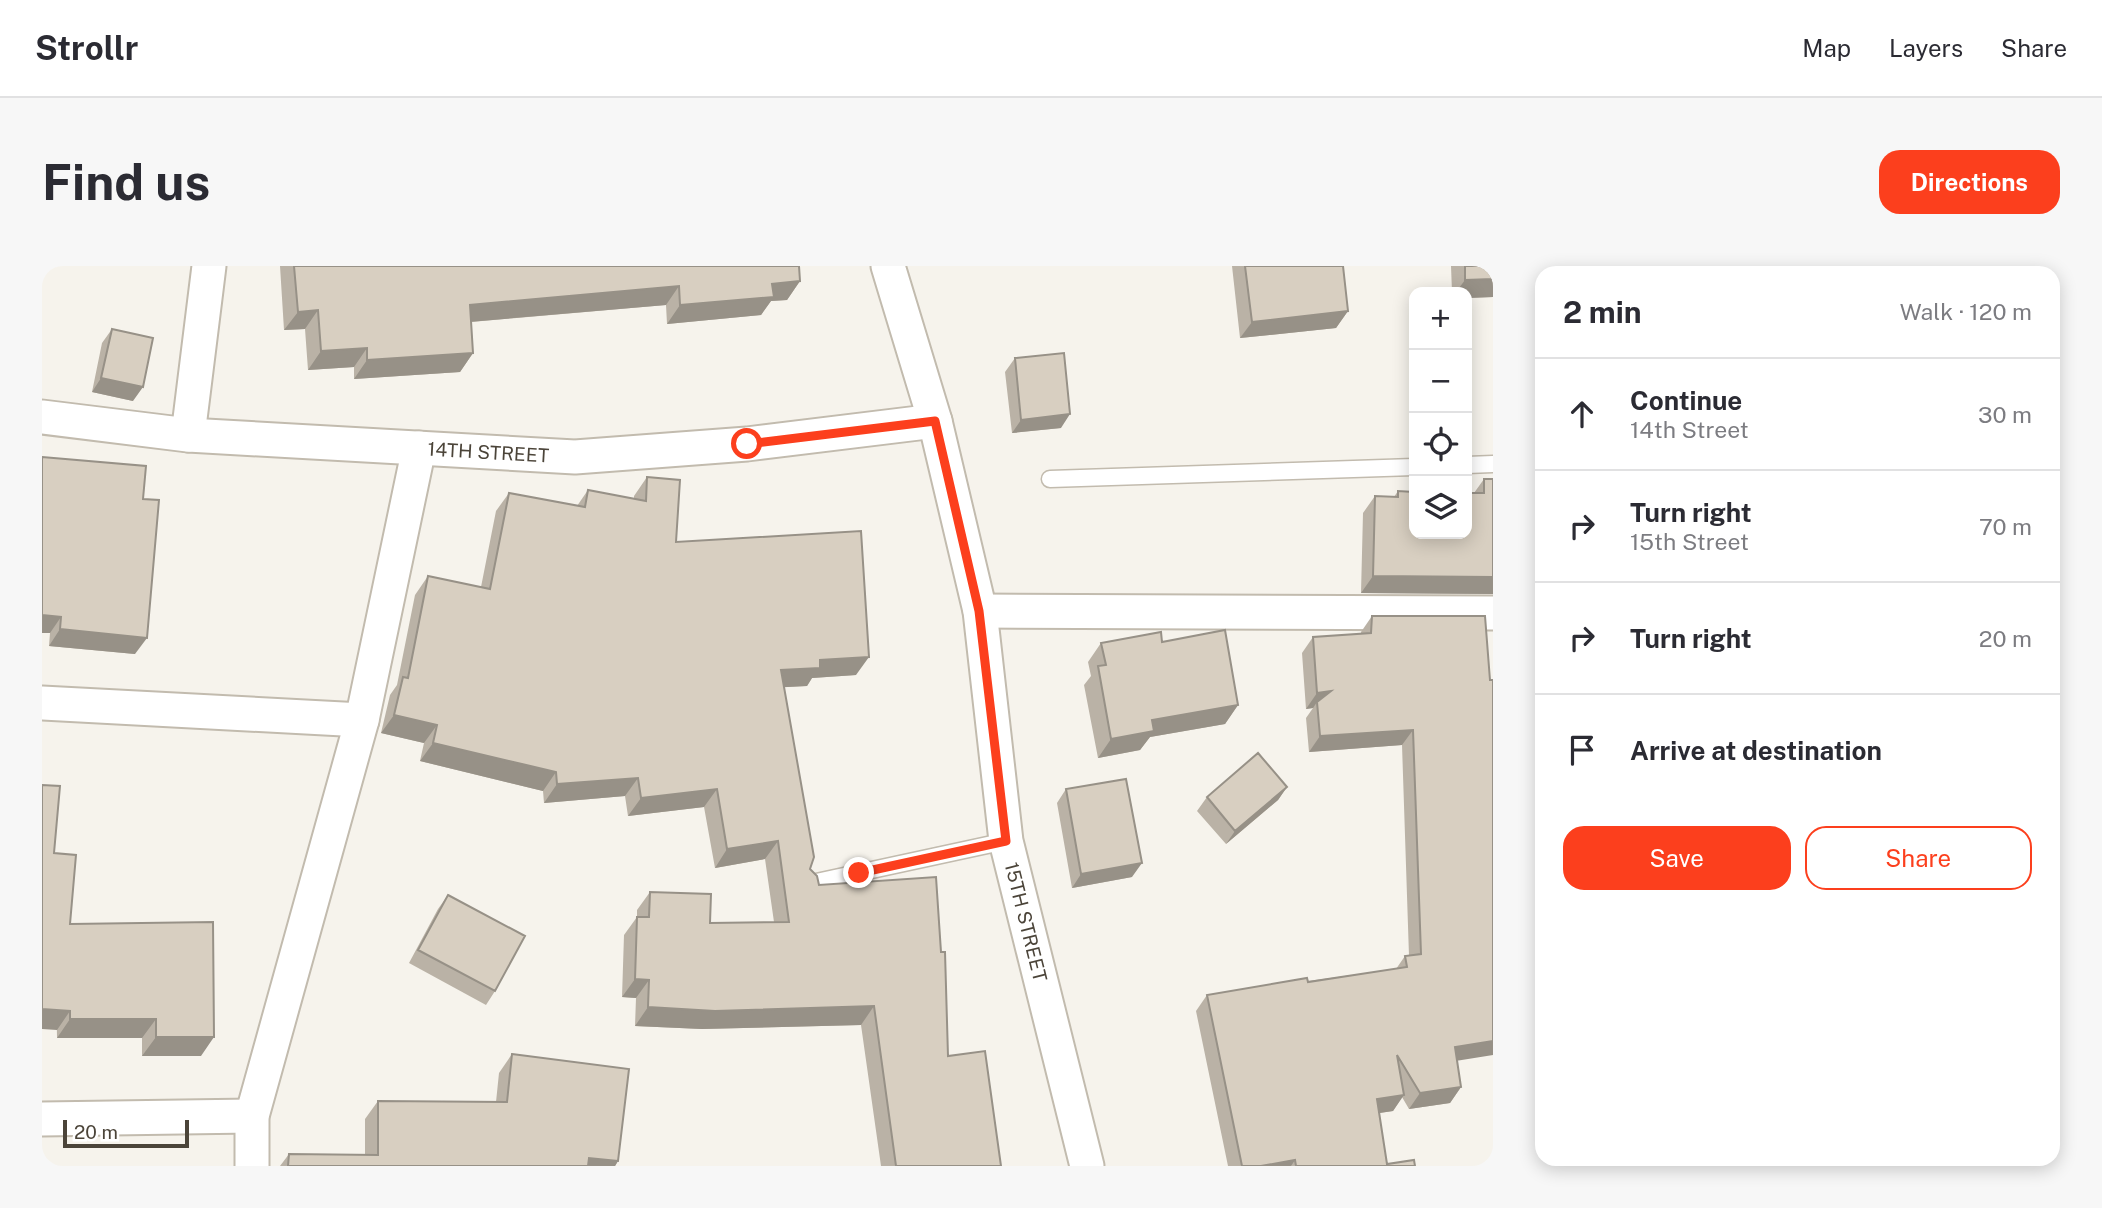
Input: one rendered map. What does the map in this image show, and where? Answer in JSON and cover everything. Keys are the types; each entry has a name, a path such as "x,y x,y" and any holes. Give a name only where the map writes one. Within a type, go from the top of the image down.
{"street":[{"path":"188,435 209,266"},
{"name":"15TH STREET","path":"888,266 935,421 979,611 1006,841 1087,1166"},
{"name":"14TH STREET","path":"42,417 188,435 575,457 747,444 935,421"},
{"path":"252,1166 252,1116 362,720 419,448"},
{"path":"979,611 1493,612"},
{"path":"42,703 362,720"},
{"path":"42,1119 252,1116"}],"lane":[{"path":"1472,465 1493,464"},
{"path":"1050,479 1409,467"},
{"path":"807,884 1006,841"}],"building":[{"path":"294,266 799,266 800,281 772,284 774,297 680,305 679,286 470,305 473,353 367,360 367,348 321,351 318,310 298,312"},
{"path":"1245,266 1343,266 1348,311 1252,322"},
{"path":"1465,266 1493,266 1493,279 1465,280"},
{"path":"112,329 153,338 143,387 101,378"},
{"path":"1064,353 1070,414 1021,420 1015,358"},
{"path":"42,457 146,466 143,499 159,500 147,638 60,629 61,617 42,615"},
{"path":"647,477 680,480 676,542 861,531 869,657 820,660 820,668 781,670 814,857 810,869 817,876 819,885 936,877 941,952 945,952 948,1056 985,1051 1001,1166 896,1166 874,1006 715,1011 648,1007 649,980 635,979 637,917 649,917 650,892 711,894 710,923 789,922 778,841 727,849 717,789 641,798 638,778 557,784 556,772 433,743 437,725 394,715 403,677 408,678 428,576 490,589 509,493 585,507 588,490 646,501"},
{"path":"1484,479 1493,479 1493,577 1373,576 1375,496 1398,497 1398,491 1409,492 1409,539 1472,539 1472,493 1484,493"},
{"path":"1372,616 1485,616 1490,680 1493,680 1493,1041 1455,1047 1461,1087 1420,1093 1397,1055 1404,1095 1377,1099 1387,1164 1414,1160 1415,1166 1296,1166 1295,1160 1261,1166 1242,1166 1207,995 1307,978 1308,982 1407,967 1405,956 1421,954 1413,730 1320,736 1317,702 1331,691 1317,693 1313,637 1371,633"},
{"path":"1225,630 1238,705 1152,720 1154,731 1111,739 1098,666 1106,665 1101,643 1161,632 1162,642"},
{"path":"1258,753 1287,787 1235,831 1207,797"},
{"path":"1126,779 1142,863 1081,874 1066,789"},
{"path":"42,785 60,786 54,853 76,855 70,924 213,922 214,1037 156,1037 156,1019 70,1019 70,1011 42,1009"},
{"path":"448,895 525,936 495,991 418,950"},
{"path":"512,1054 629,1069 618,1161 589,1158 588,1166 288,1166 289,1154 378,1155 378,1101 507,1102"}],"route":[{"path":"747,444 935,421 979,611 1006,841 859,873"}]}
